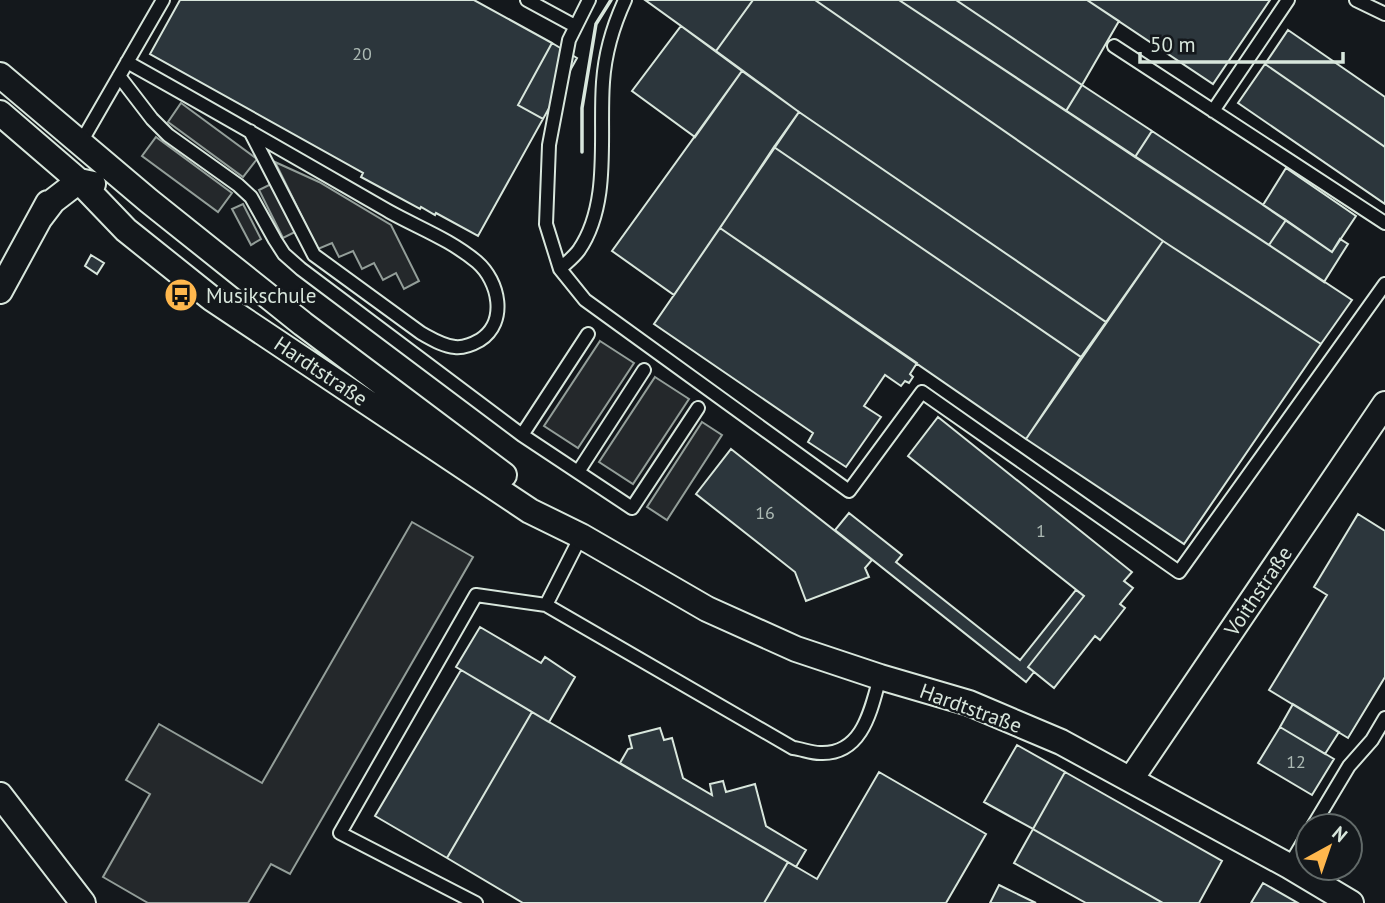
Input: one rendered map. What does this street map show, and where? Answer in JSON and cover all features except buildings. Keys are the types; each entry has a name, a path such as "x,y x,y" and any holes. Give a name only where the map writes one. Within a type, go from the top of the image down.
{"street":[{"name":"Hardtstraße","path":"0,75 80,144 303,324 537,499 581,536"},
{"path":"0,113 73,175"},
{"path":"0,291 40,218 73,175 80,144"},
{"name":"Hardtstraße","path":"73,175 115,192 297,334 430,420"},
{"name":"Hardtstraße","path":"73,175 126,230 211,298 530,511 581,536 707,609 796,649 969,703 1061,742 1289,866 1351,903"},
{"name":"Voithstraße","path":"1130,779 1385,404"},
{"path":"0,794 83,903"}],"lane":[{"path":"80,144 163,0"},
{"path":"527,0 575,26"},
{"path":"589,0 569,40 549,145 546,224 560,269 584,300 849,491 922,392 1180,572 1385,284"},
{"path":"560,269 579,250 593,220 600,189 603,80 613,26 625,0"},
{"path":"1213,111 1288,0"},
{"path":"1356,0 1385,14"},
{"path":"1114,46 1385,223"},
{"path":"127,62 459,248 480,264 493,282 498,304 496,320 486,336 472,345 457,348 438,343 314,255 250,131"},
{"path":"120,76 152,119 168,135 251,197 284,254 300,269 522,435 632,508 698,408"},
{"path":"522,435 588,334"},
{"path":"578,472 644,370"},
{"path":"546,605 581,536"},
{"path":"476,903 340,833 476,595 546,605 793,748 822,753 842,749 858,737 867,722 880,677"},
{"path":"1321,812 1349,766 1372,740 1385,718"},
{"path":"1289,866 1294,858"}],"shaded area":[{"path":"181,103 257,159 243,177 168,122"},
{"path":"156,137 232,193 218,212 142,156"},
{"path":"275,162 319,182 391,225 419,281 404,289 396,273 383,280 374,263 362,269 353,251 339,257 332,243 318,249"},
{"path":"271,184 295,232 283,238 259,190"},
{"path":"243,204 261,239 251,245 232,209"},
{"path":"600,341 634,363 578,448 544,426"},
{"path":"655,377 689,399 633,484 599,462"},
{"path":"702,422 722,435 667,520 647,507"},
{"path":"412,522 473,557 290,874 271,864 248,903 148,903 103,877 150,794 126,780 159,724 262,783"}],"wall":[{"path":"582,152 582,108 596,24 611,0"}],"place":[{"name":"Musikschule","path":"181,295"}]}
